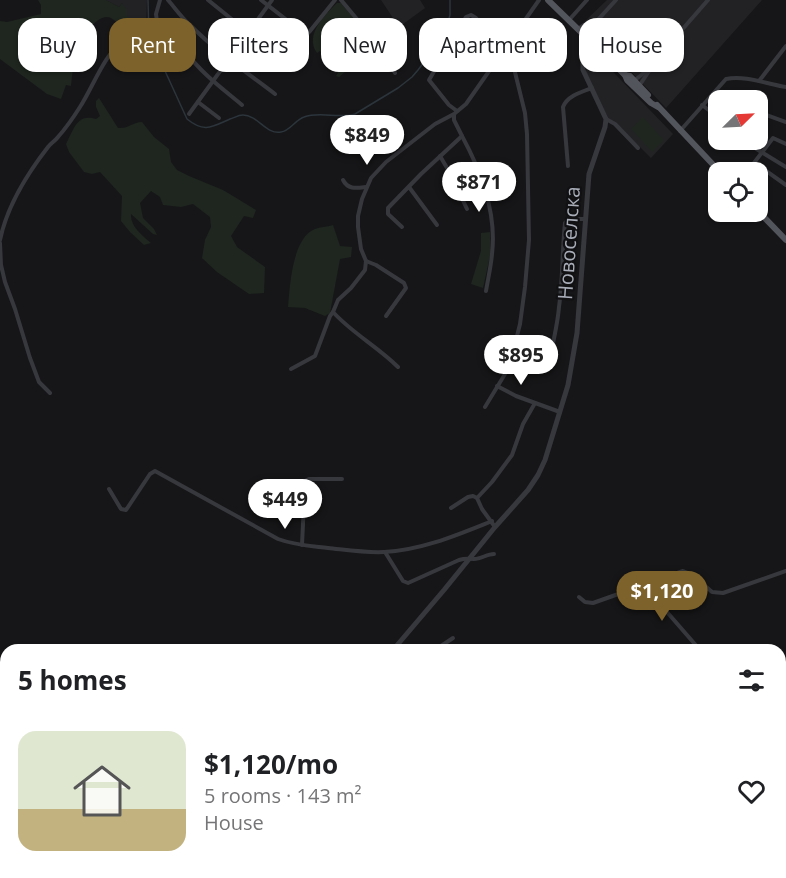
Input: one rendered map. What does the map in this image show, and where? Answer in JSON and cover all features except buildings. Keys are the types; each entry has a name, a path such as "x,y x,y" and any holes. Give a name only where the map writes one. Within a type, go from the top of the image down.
{"main road":[{"path":"548,0 578,30"},
{"path":"622,72 636,89 658,107"},
{"path":"625,75 630,76 637,83 710,162"},
{"path":"768,221 786,240"}],"street":[{"path":"156,18 160,0"},
{"path":"168,0 208,41"},
{"path":"208,0 230,18"},
{"path":"261,0 284,18"},
{"path":"260,18 272,0"},
{"path":"309,32 335,0"},
{"path":"341,0 381,48 396,73"},
{"path":"527,18 539,0"},
{"path":"569,20 586,0"},
{"path":"578,30 584,25 595,23 616,0"},
{"path":"637,83 708,0"},
{"path":"759,81 786,46"},
{"path":"50,393 39,381 5,282 1,265 0,241 12,203 50,145 71,120 109,55"},
{"path":"196,63 243,105"},
{"path":"189,114 220,72"},
{"path":"245,72 275,94"},
{"path":"433,72 429,78 430,82 456,113"},
{"path":"291,369 315,356 338,300 364,270 366,261 358,227 359,210 371,178 386,162 435,124 456,113 473,96 490,72"},
{"path":"485,407 511,360 524,303 529,240 526,121 515,72"},
{"path":"584,72 606,118 638,148"},
{"path":"680,131 726,79 759,81 786,87"},
{"path":"568,166 564,103 592,88"},
{"path":"198,102 219,118"},
{"path":"702,105 708,110"},
{"path":"456,113 454,120 475,160 489,206 493,253 486,291"},
{"path":"768,116 786,122"},
{"name":"Новоселска","path":"398,644 470,558 493,524 528,490 538,475 551,444 567,385 577,333 589,174 606,118"},
{"path":"402,227 387,214 387,211 462,136"},
{"path":"756,162 773,138 786,144"},
{"path":"758,150 786,166"},
{"path":"440,156 467,209"},
{"path":"768,172 786,185"},
{"path":"344,180 350,188 366,187"},
{"path":"409,187 437,225"},
{"path":"553,341 559,309 565,223 569,219 585,219"},
{"path":"366,261 406,284 406,288 386,316"},
{"path":"333,312 398,367"},
{"path":"497,386 560,412"},
{"path":"477,498 512,455 523,424 535,403"},
{"path":"109,489 121,509 126,510 150,474 155,471 285,542 356,551 385,552 427,545 493,524 477,498 471,496 451,508"},
{"path":"302,545 305,481 342,479"},
{"path":"385,552 404,581 408,583 459,560 494,554"},
{"path":"579,597 585,602 593,603 682,571 693,575 712,592 723,593 786,571"},
{"path":"628,590 660,604 696,644"},
{"path":"444,644 453,638"}],"shaded area":[{"path":"38,0 106,0 119,7 122,3 129,18 106,17 97,21 97,18 24,18 41,14 41,5"},
{"path":"106,0 147,0 146,18 129,18 122,3 119,7"},
{"path":"381,0 420,0 425,8 407,21 407,18 393,18"},
{"path":"607,0 762,0 666,108 631,72 684,72 684,18 588,18"},
{"path":"337,3 341,3 354,18 324,18"},
{"path":"18,19 18,72 73,72 71,86 66,85 61,99 47,94 0,59 0,21"},
{"path":"321,22 321,52 317,53 313,39"},
{"path":"345,72 339,77 336,76 338,73"},
{"path":"586,72 613,72 673,134 651,158 608,118"},
{"path":"99,98 118,128 142,122 154,137 169,149 171,162 177,170 223,190 256,210 253,218 244,216 231,236 237,247 265,267 264,293 249,294 217,272 202,258 205,240 211,227 210,217 193,204 181,207 163,205 160,197 151,191 140,203 143,218 157,235 131,214 135,226 151,243 144,245 130,232 121,221 122,196 100,172 92,174 84,172 69,152 66,144 80,120 96,119 100,116 96,107 96,101"},
{"path":"643,117 664,140 652,152 631,129"},
{"path":"333,225 340,246 352,247 351,257 340,259 330,313 325,316 305,308 288,307 294,264 301,242 315,229"},
{"path":"490,232 491,252 483,288 471,284 481,251 481,233"}],"waterway":[{"path":"148,0 149,36 187,119 198,126 208,127 243,115 253,118 276,132 284,131 301,118 310,115 355,114 398,88 412,77 439,42 450,15 450,0"}]}
